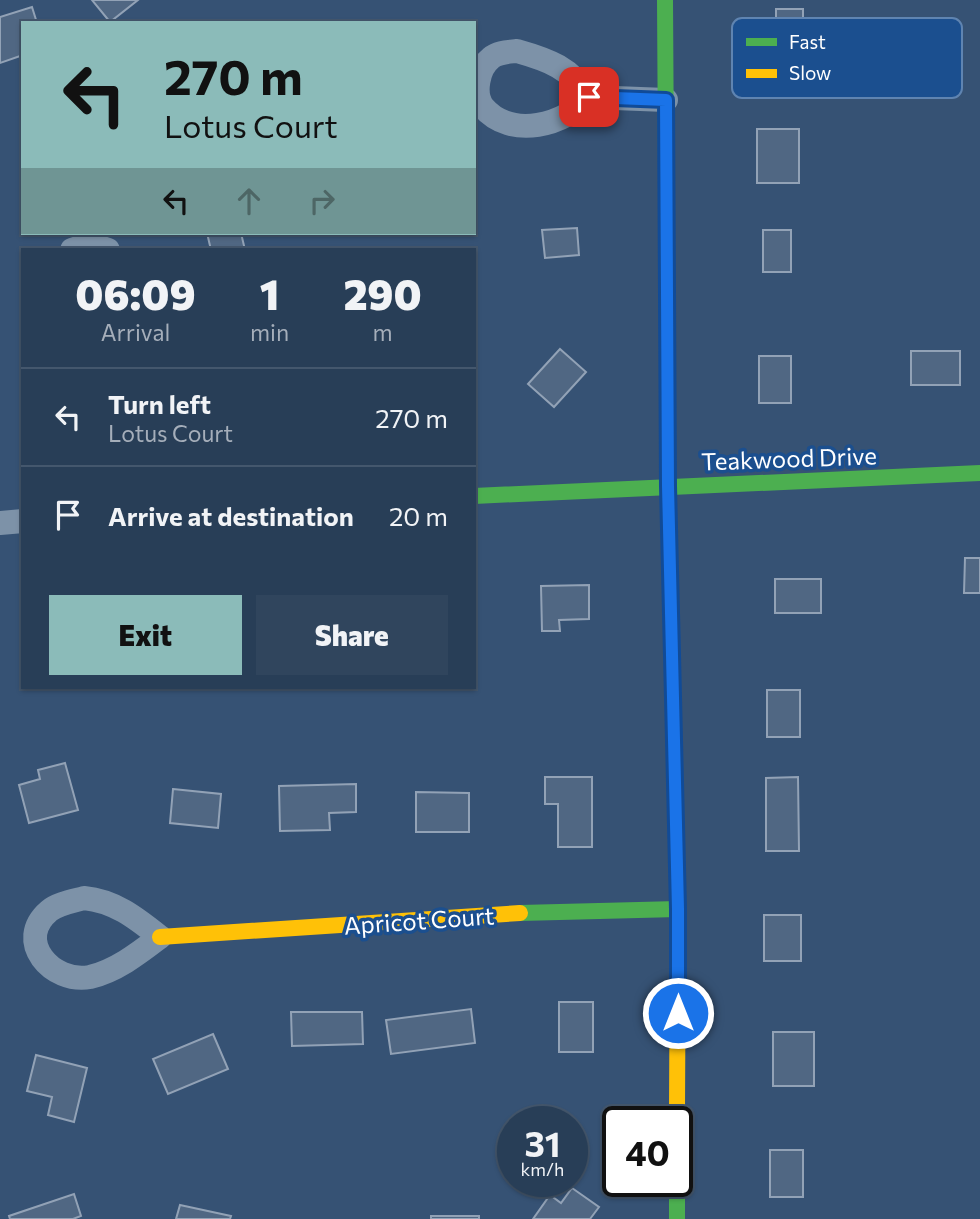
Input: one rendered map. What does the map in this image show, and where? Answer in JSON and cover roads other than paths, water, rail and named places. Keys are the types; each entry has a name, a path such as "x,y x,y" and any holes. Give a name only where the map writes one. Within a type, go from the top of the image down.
{"street":[{"path":"665,0 668,486 678,909 677,1219"},
{"path":"589,97 666,100"},
{"path":"78,248 90,244 102,248"},
{"name":"Teakwood Drive","path":"476,496 980,473"},
{"path":"0,523 21,522"},
{"path":"84,898 99,900 128,912 160,937 130,960 92,976 78,978 64,976 42,961 34,940 38,922 51,909 84,898"},
{"name":"Apricot Court","path":"160,937 495,914 678,909"}]}
